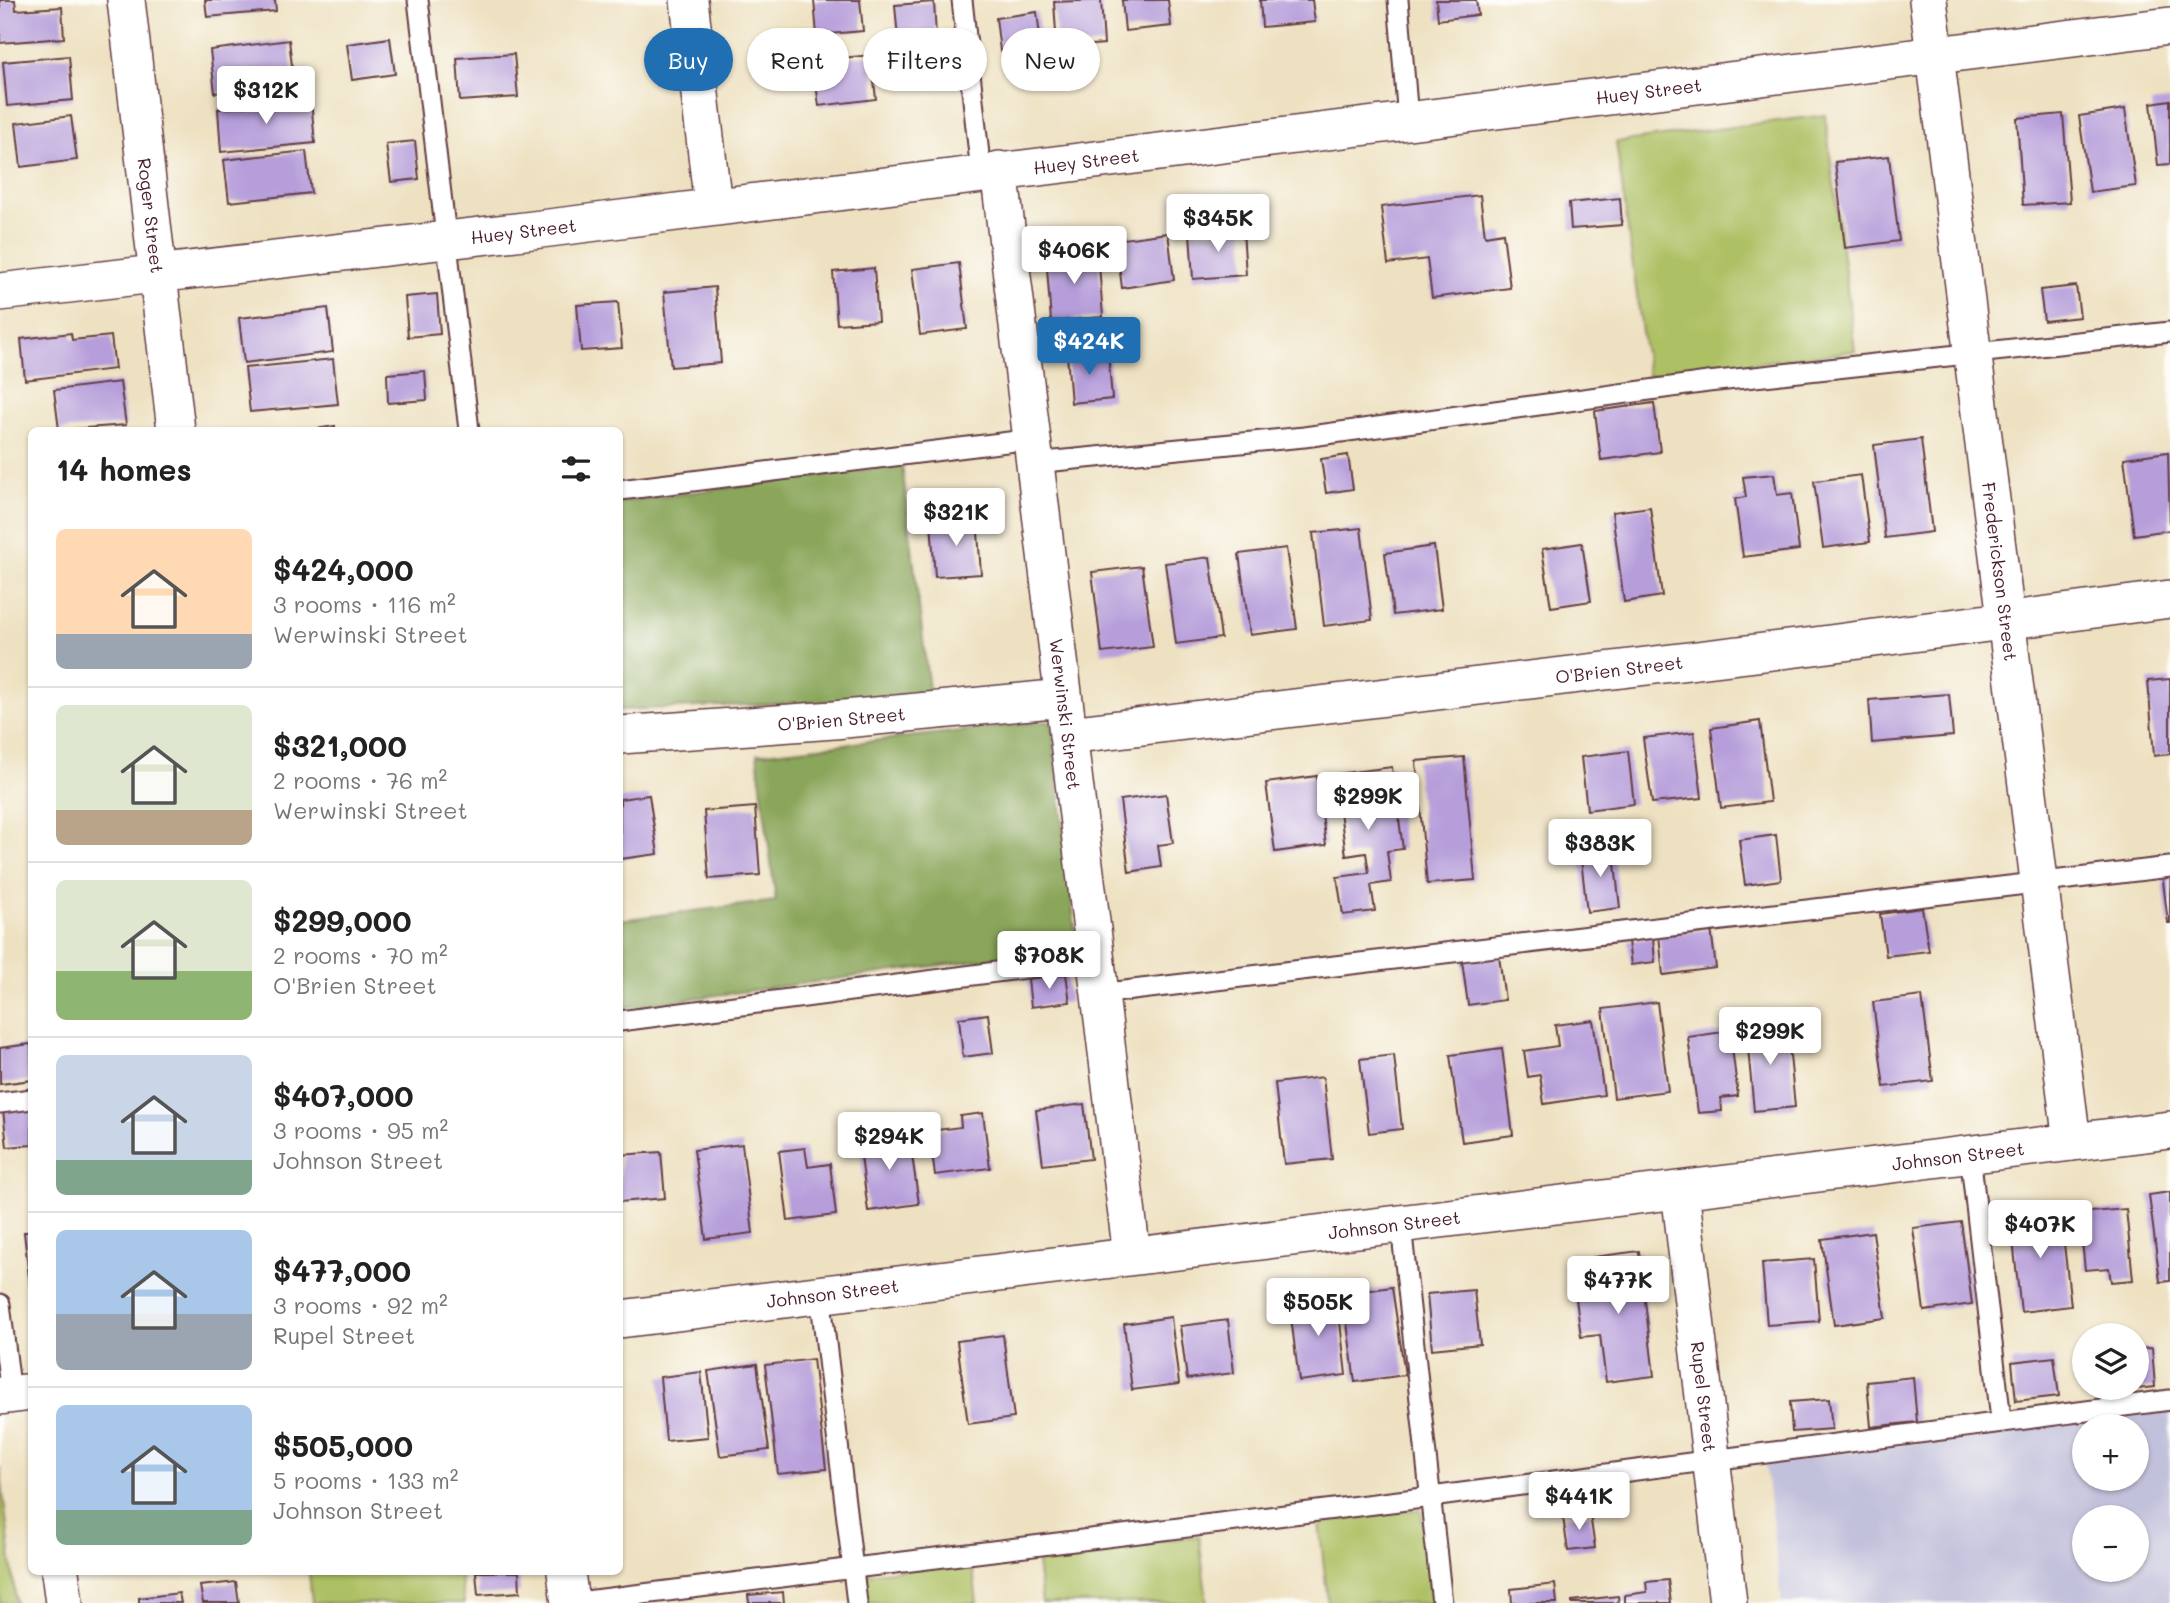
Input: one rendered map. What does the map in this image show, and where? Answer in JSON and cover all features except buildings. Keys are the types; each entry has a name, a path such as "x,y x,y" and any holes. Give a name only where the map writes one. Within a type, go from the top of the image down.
{"street":[{"name":"Roger Street","path":"126,0 176,427"},
{"path":"689,0 713,206"},
{"name":"Frederickson Street","path":"1928,0 2072,1142"},
{"name":"Huey Street","path":"0,292 2170,26"},
{"name":"Werwinski Street","path":"990,172 1033,451 1132,1256"},
{"name":"O'Brien Street","path":"1068,735 2170,599"},
{"name":"O'Brien Street","path":"623,735 834,720 1063,698"},
{"name":"Johnson Street","path":"623,1319 2170,1130"},
{"name":"Rupel Street","path":"1680,1191 1728,1603"},
{"path":"60,1575 64,1603"},
{"path":"566,1575 570,1603"}],"lane":[{"path":"418,0 469,427"},
{"path":"962,0 990,172"},
{"path":"1398,0 1408,118"},
{"path":"623,489 1033,451 1304,437 1707,383 2170,332"},
{"path":"623,1021 2038,883 2170,867"},
{"path":"0,1103 28,1100"},
{"path":"1970,1154 2001,1420"},
{"path":"1401,1225 1442,1603"},
{"path":"820,1293 857,1603"},
{"path":"0,1304 14,1394"},
{"path":"570,1603 853,1566 1431,1497 2001,1420 2170,1400"}],"shaded area":[{"path":"2170,1411 2170,1603 1782,1603 1765,1462 2072,1423 2072,1491 2149,1491 2149,1414 2146,1414"}],"green space":[{"path":"1825,115 1855,351 1648,376 1616,142"},
{"path":"902,465 930,698 623,710 623,502"},
{"path":"1051,721 1077,947 623,1008 623,920 776,901 757,754"},
{"path":"0,1467 16,1603 0,1603"},
{"path":"1421,1509 1432,1603 1328,1603 1319,1522"},
{"path":"1199,1536 1207,1603 1042,1603 1036,1555"},
{"path":"972,1562 977,1603 867,1603 864,1574"},
{"path":"309,1575 460,1575 464,1603 312,1603"}]}
